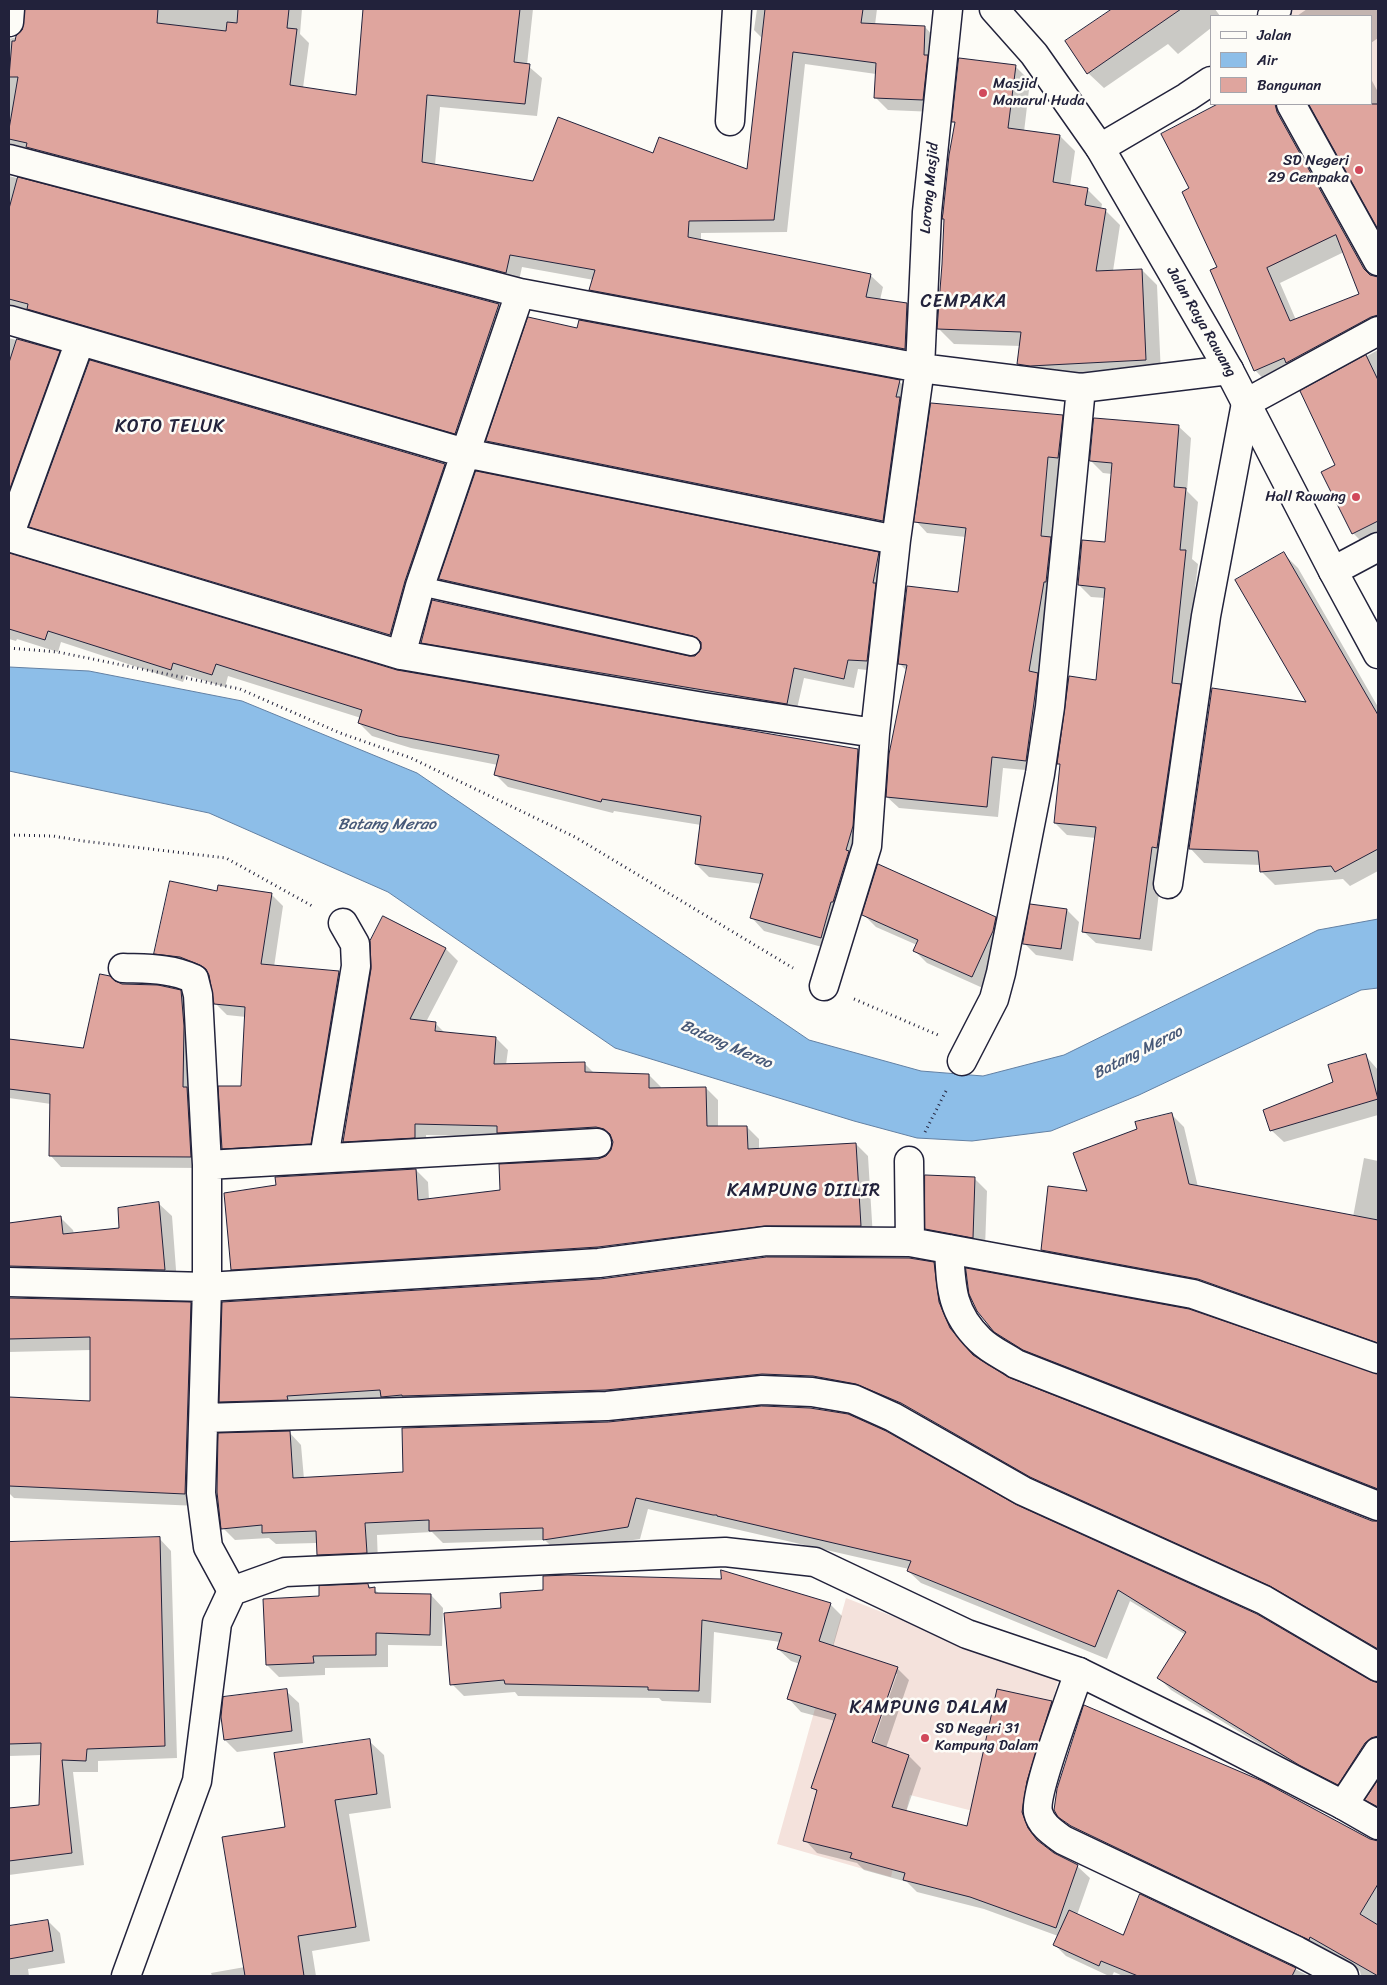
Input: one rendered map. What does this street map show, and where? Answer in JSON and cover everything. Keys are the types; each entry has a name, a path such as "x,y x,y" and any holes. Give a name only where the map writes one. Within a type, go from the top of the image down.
{"street":[{"path":"9,22 10,9"},
{"path":"730,121 737,9"},
{"name":"Lorong Masjid","path":"824,986 867,846 875,733 896,540 920,368 927,212 948,9"},
{"name":"Jalan Raya Rawang","path":"994,9 1034,54 1100,148 1229,370 1378,654"},
{"path":"1100,148 1210,82"},
{"path":"1292,105 1378,260"},
{"path":"9,159 520,293 920,368 1081,388 1229,370"},
{"path":"401,656 420,586 520,293"},
{"path":"9,320 465,452 896,540"},
{"path":"1168,884 1206,616 1246,403 1378,331"},
{"path":"80,341 9,537 401,656 703,707 875,733"},
{"path":"962,1061 994,999 1001,973 1040,774 1050,707 1081,388"},
{"path":"1333,571 1378,547"},
{"path":"324,1158 356,966 355,944 344,923"},
{"path":"123,968 164,969 182,973 194,980 198,995 207,1165 207,1286 201,1493 208,1547 232,1591"},
{"path":"207,1165 597,1143"},
{"path":"909,1161 910,1242"},
{"path":"9,1282 207,1286 599,1262 766,1241 910,1242 1193,1294 1378,1359"},
{"path":"949,1249 951,1286 960,1317 981,1341 1016,1364 1378,1506"},
{"path":"204,1418 607,1406 762,1390 812,1392 853,1399 893,1417 1023,1491 1264,1600 1378,1667"},
{"path":"126,1976 197,1781 217,1623 232,1591 285,1572 734,1553 816,1562 967,1634 1079,1672 1344,1805 1378,1825"},
{"path":"1079,1672 1040,1790 1038,1811 1046,1827 1063,1840 1297,1951 1344,1976"},
{"path":"1344,1805 1378,1752"}],"lane":[{"path":"420,586 691,646"}],"path":[{"path":"9,648 58,652 240,689 340,733 412,758 575,837 824,986 939,1035 978,1028"},
{"path":"9,835 54,836 226,858 344,923"},
{"path":"909,1161 962,1061"}],"shaded area":[{"name":"SD Negeri 29 Cempaka","path":"1293,9 1378,9 1378,237 1303,105 1372,105 1372,15 1286,15"},
{"name":"SD Negeri 31 Kampung Dalam","path":"846,1598 1058,1681 1020,1823 910,1795 891,1877 777,1844"}],"water":[{"name":"Batang Merao","path":"9,667 89,671 242,701 417,773 809,1040 921,1071 983,1076 1064,1055 1318,930 1378,919 1378,988 1361,990 1139,1095 1051,1131 972,1141 917,1138 854,1121 615,1048 388,892 209,813 9,771"}],"building":[{"path":"25,9 158,9 157,23 226,31 227,22 237,23 238,9 289,9 287,28 297,29 290,85 356,95 363,9 520,9 514,62 530,64 525,104 427,95 422,162 533,181 558,117 653,153 659,137 747,169 765,9 863,9 861,23 925,26 924,55 928,55 923,100 874,98 876,63 793,52 774,220 689,221 688,237 871,274 866,297 907,303 905,349 589,290 595,270 510,255 506,273 26,147 27,143 9,139 18,77 9,77 12,41 15,41 16,36 22,30"},
{"path":"1112,9 1181,9 1087,74 1065,41"},
{"path":"959,58 1016,65 1008,128 1060,135 1053,182 1088,188 1085,205 1106,209 1096,271 1142,269 1146,360 1030,366 1017,364 1021,332 937,329 942,264 944,219 942,219 949,155 955,122 952,122"},
{"name":"SD Negeri 29 Cempaka","path":"1378,104 1378,229 1310,105"},
{"path":"1216,105 1275,105 1277,112 1364,269 1370,275 1378,277 1378,315 1286,363 1284,358 1254,371 1210,270 1217,267 1182,192 1189,188 1161,134","holes":["1336,235 1359,294 1290,321 1267,268"]},
{"path":"18,177 499,304 455,434 27,309 28,304 9,299 9,209"},
{"path":"528,317 577,328 579,320 900,380 896,397 900,397 883,521 486,441"},
{"path":"17,339 60,351 9,491 9,363"},
{"path":"1366,355 1378,380 1378,521 1352,534 1321,472 1335,465 1300,391"},
{"path":"90,360 445,464 405,581 390,635 29,527"},
{"path":"931,403 1063,415 1058,458 1048,457 1041,536 1051,537 1046,582 1044,582 1029,671 1038,673 1026,761 992,757 987,807 886,797 889,754 907,665 898,664 907,586 958,592 966,528 914,522"},
{"path":"1094,418 1179,425 1174,487 1186,488 1180,550 1186,550 1172,683 1181,684 1157,848 1152,847 1140,939 1082,932 1096,827 1054,823 1060,764 1057,764 1069,676 1096,680 1105,588 1078,585 1082,540 1105,542 1112,463 1090,461"},
{"path":"476,471 879,552 873,583 876,583 867,661 848,660 844,679 794,668 787,704 421,643 432,600 689,656 695,656 701,649 701,642 693,636 439,579"},
{"path":"1284,552 1378,715 1378,849 1335,872 1331,866 1260,872 1258,851 1189,849 1212,688 1306,702 1235,580"},
{"path":"9,553 397,670 858,749 853,826 846,850 849,851 833,902 831,902 821,938 750,918 763,874 695,864 701,816 602,799 601,802 494,775 499,755 398,736 358,723 362,710 216,664 212,675 173,663 171,670 48,631 45,640 9,629"},
{"path":"878,864 996,917 993,931 972,977 913,951 918,940 862,915"},
{"path":"170,881 217,891 218,885 272,893 261,964 339,971 311,1144 222,1149 218,1086 241,1086 245,1007 214,1004 209,975 206,969 200,965 180,957 154,954"},
{"path":"1030,904 1067,909 1061,949 1023,944"},
{"path":"383,916 446,948 410,1019 436,1022 435,1031 496,1037 494,1064 585,1062 585,1072 649,1074 649,1088 706,1087 707,1126 747,1126 748,1149 856,1143 861,1226 764,1226 598,1247 231,1270 224,1193 276,1185 275,1177 416,1169 418,1200 500,1190 499,1164 598,1159 606,1156 611,1150 613,1142 610,1134 604,1129 596,1127 497,1133 497,1126 415,1124 415,1138 343,1142 371,969 370,941"},
{"path":"100,974 110,976 122,984 158,985 181,990 184,1026 183,1087 187,1087 191,1157 49,1156 50,1094 9,1089 9,1039 83,1048"},
{"path":"1366,1054 1378,1099 1270,1131 1263,1110 1333,1082 1328,1065"},
{"path":"1172,1113 1189,1184 1378,1220 1378,1343 1198,1279 1041,1250 1048,1186 1087,1191 1073,1153 1137,1129 1135,1122"},
{"path":"925,1175 975,1177 973,1238 925,1229"},
{"path":"159,1202 165,1270 9,1266 9,1223 61,1216 63,1234 119,1228 118,1208"},
{"path":"767,1257 909,1258 934,1262 939,1302 950,1328 973,1355 1008,1377 1372,1521 1378,1521 1378,1649 1270,1586 1030,1477 901,1403 856,1384 813,1376 762,1374 606,1390 381,1397 380,1390 287,1396 288,1400 219,1402 222,1302 600,1279"},
{"path":"966,1268 1189,1309 1378,1374 1378,1489 1023,1350 994,1332 977,1311 969,1294"},
{"path":"9,1298 191,1302 185,1494 9,1486 9,1397 90,1401 90,1337 9,1339"},
{"path":"762,1406 810,1408 848,1414 886,1431 1017,1505 1257,1614 1378,1683 1378,1736 1371,1738 1365,1743 1338,1785 1299,1765 1157,1678 1186,1632 1118,1590 1095,1647 907,1571 911,1561 717,1515 636,1498 628,1527 543,1540 543,1528 429,1531 429,1520 365,1523 367,1553 317,1555 316,1531 262,1533 262,1525 221,1529 217,1492 218,1433 290,1431 293,1478 403,1472 402,1428 608,1422"},
{"path":"160,1537 165,1746 87,1749 86,1761 62,1760 72,1853 9,1861 9,1808 39,1805 41,1743 9,1744 9,1542"},
{"path":"721,1570 831,1603 819,1641 898,1667 872,1742 909,1755 892,1807 967,1826 997,1689 1052,1701 1027,1781 1022,1812 1028,1828 1037,1840 1054,1853 1078,1865 1056,1928 970,1897 903,1880 905,1873 850,1858 852,1853 803,1841 817,1790 811,1788 836,1714 787,1699 801,1656 777,1649 782,1633 702,1620 699,1691 648,1690 648,1687 505,1684 504,1680 450,1685 444,1613 501,1608 500,1593 543,1590 543,1576 721,1579"},
{"path":"368,1584 369,1588 375,1587 375,1593 431,1594 430,1635 376,1633 376,1655 313,1656 314,1663 266,1665 263,1599 319,1596 319,1586"},
{"path":"287,1689 292,1731 224,1740 221,1717 223,1697"},
{"path":"1084,1705 1262,1781 1370,1839 1378,1841 1378,1884 1360,1914 1378,1925 1378,1976 1310,1937 1309,1940 1071,1826 1058,1817 1054,1810 1057,1789"},
{"path":"370,1739 377,1794 335,1800 356,1927 298,1936 304,1976 245,1976 222,1837 285,1827 274,1753"},
{"path":"1378,1780 1378,1807 1365,1800"},
{"path":"1140,1894 1296,1968 1292,1976 1138,1976 1101,1961 1099,1966 1053,1945 1069,1910 1123,1935"},
{"path":"48,1920 53,1951 9,1959 9,1926"}],"place":[{"name":"Masjid Manarul Huda","path":"983,93"},
{"name":"SD Negeri 29 Cempaka","path":"1359,170"},
{"name":"Hall Rawang","path":"1356,497"},
{"name":"SD Negeri 31 Kampung Dalam","path":"925,1738"}],"district":[{"name":"CEMPAKA","path":"964,302"},
{"name":"KOTO TELUK","path":"170,427"},
{"name":"KAMPUNG DIILIR","path":"804,1191"},
{"name":"KAMPUNG DALAM","path":"929,1708"}]}
